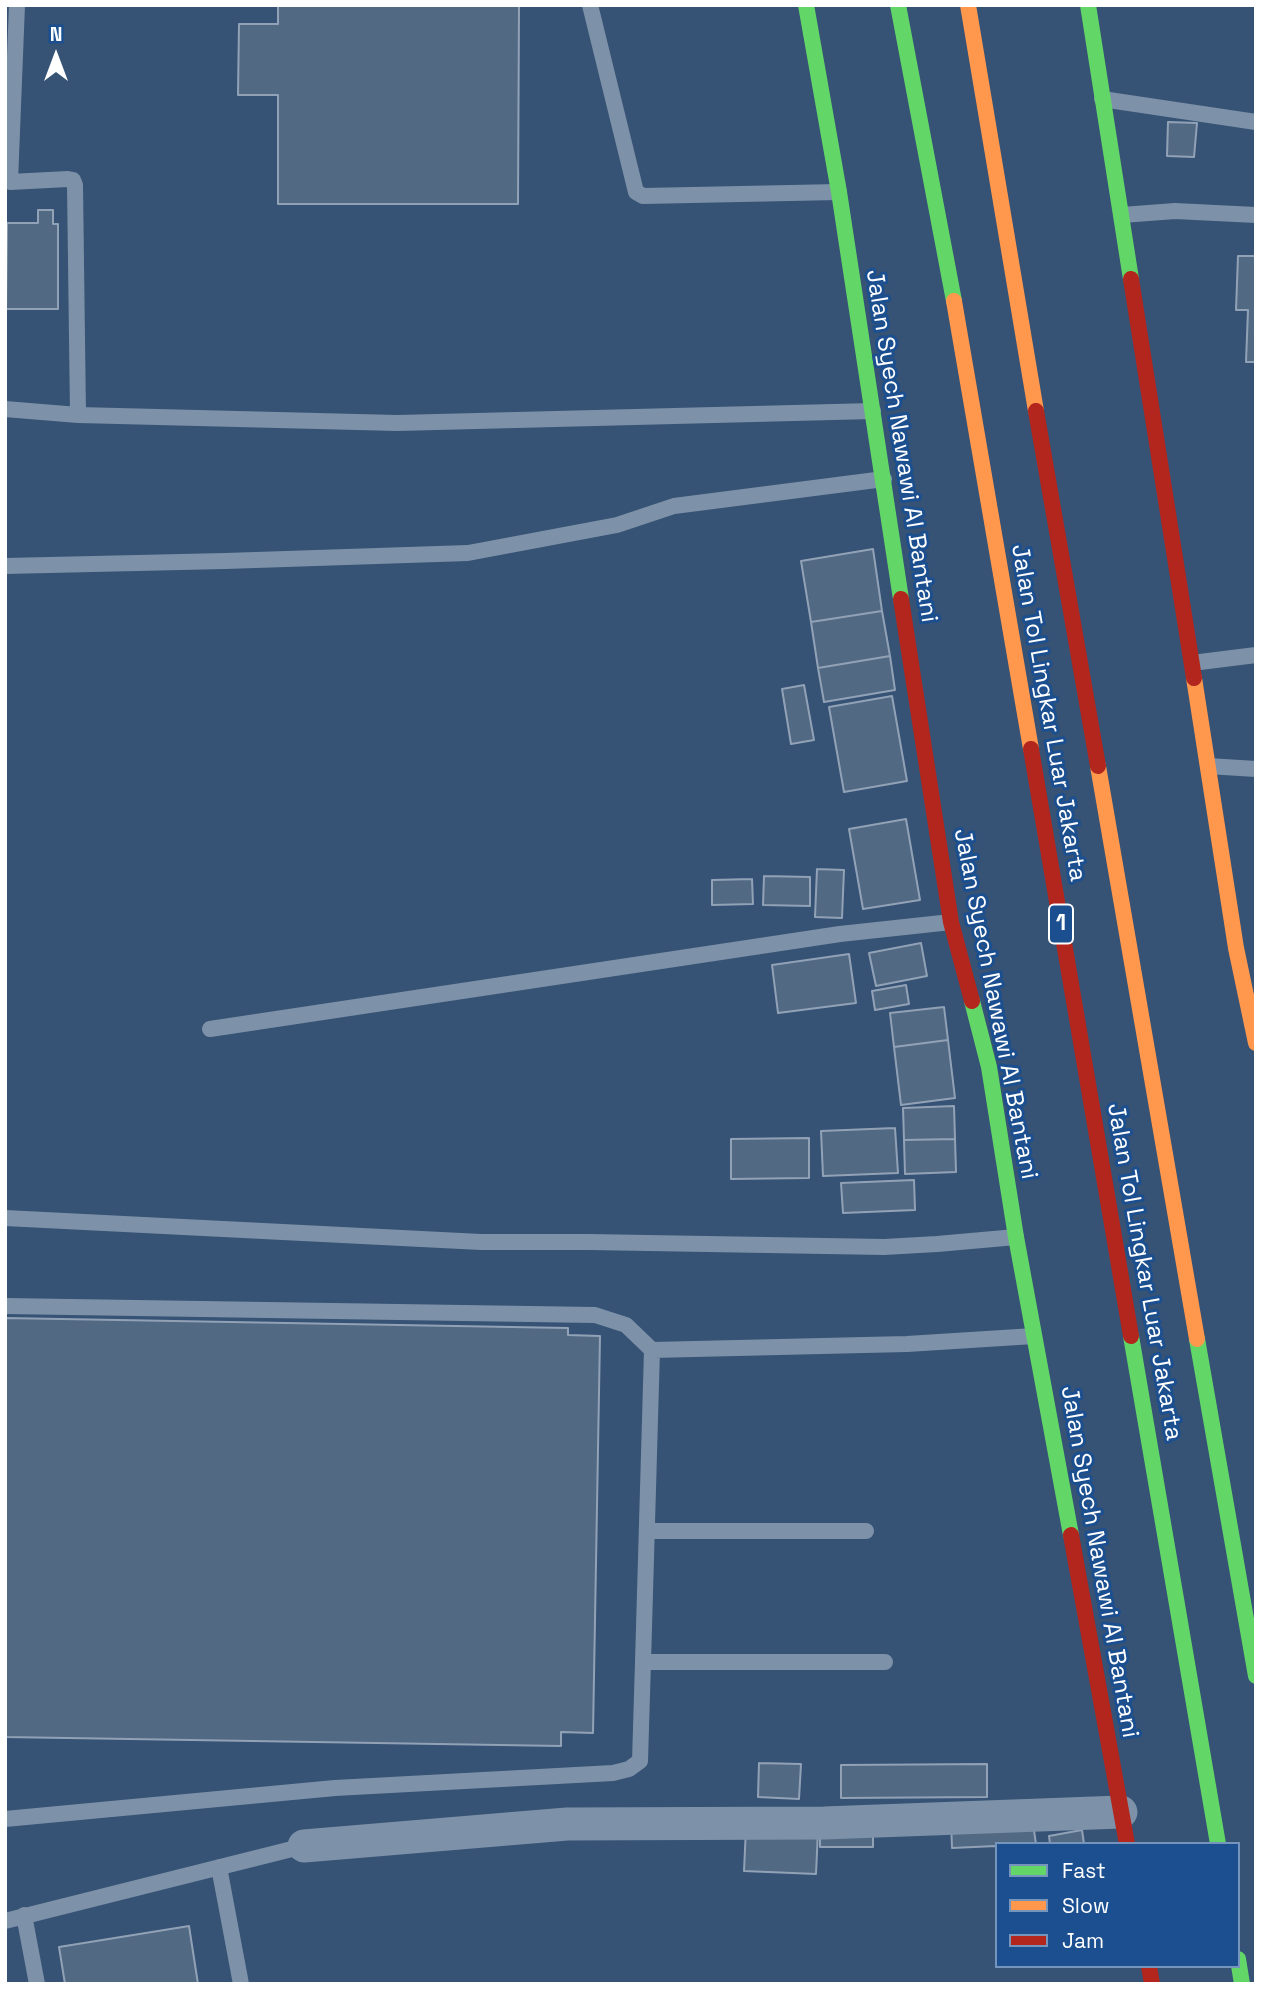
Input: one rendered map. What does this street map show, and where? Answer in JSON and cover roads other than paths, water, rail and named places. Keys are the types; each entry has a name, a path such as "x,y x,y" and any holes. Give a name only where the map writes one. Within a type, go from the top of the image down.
{"highway":[{"name":"Jalan Syech Nawawi Al Bantani","path":"806,5 839,192 951,922 989,1067 1016,1237 1124,1828"},
{"name":"Jalan Tol Lingkar Luar Jakarta","path":"898,5 948,263 1219,1842"},
{"name":"Jalan Tol Lingkar Luar Jakarta","path":"968,5 1009,260 1256,1676"},
{"path":"1088,5 1236,948 1250,985 1256,1044"}],"street":[{"path":"304,1846 567,1824 824,1823 1124,1828"}],"lane":[{"path":"18,5 7,182 68,179 75,185 78,415"},
{"path":"590,5 636,192 643,196 656,196 839,192"},
{"path":"1102,99 1256,122"},
{"path":"1122,215 1175,211 1256,215"},
{"path":"5,409 78,415 397,423 873,411"},
{"path":"5,566 468,553 617,525 674,506 884,479"},
{"path":"1192,663 1256,655"},
{"path":"1208,766 1256,769"},
{"path":"210,1029 840,934 951,922"},
{"path":"5,1218 481,1242 884,1247 1016,1237"},
{"path":"5,1307 595,1315 626,1325 652,1350 914,1343 1035,1336"},
{"path":"5,1819 335,1787 613,1773 629,1769 640,1761 652,1350"},
{"path":"647,1531 866,1531"},
{"path":"643,1662 885,1662"},
{"path":"5,1920 304,1846"},
{"path":"219,1867 241,1984"},
{"path":"24,1915 37,1984"}]}
